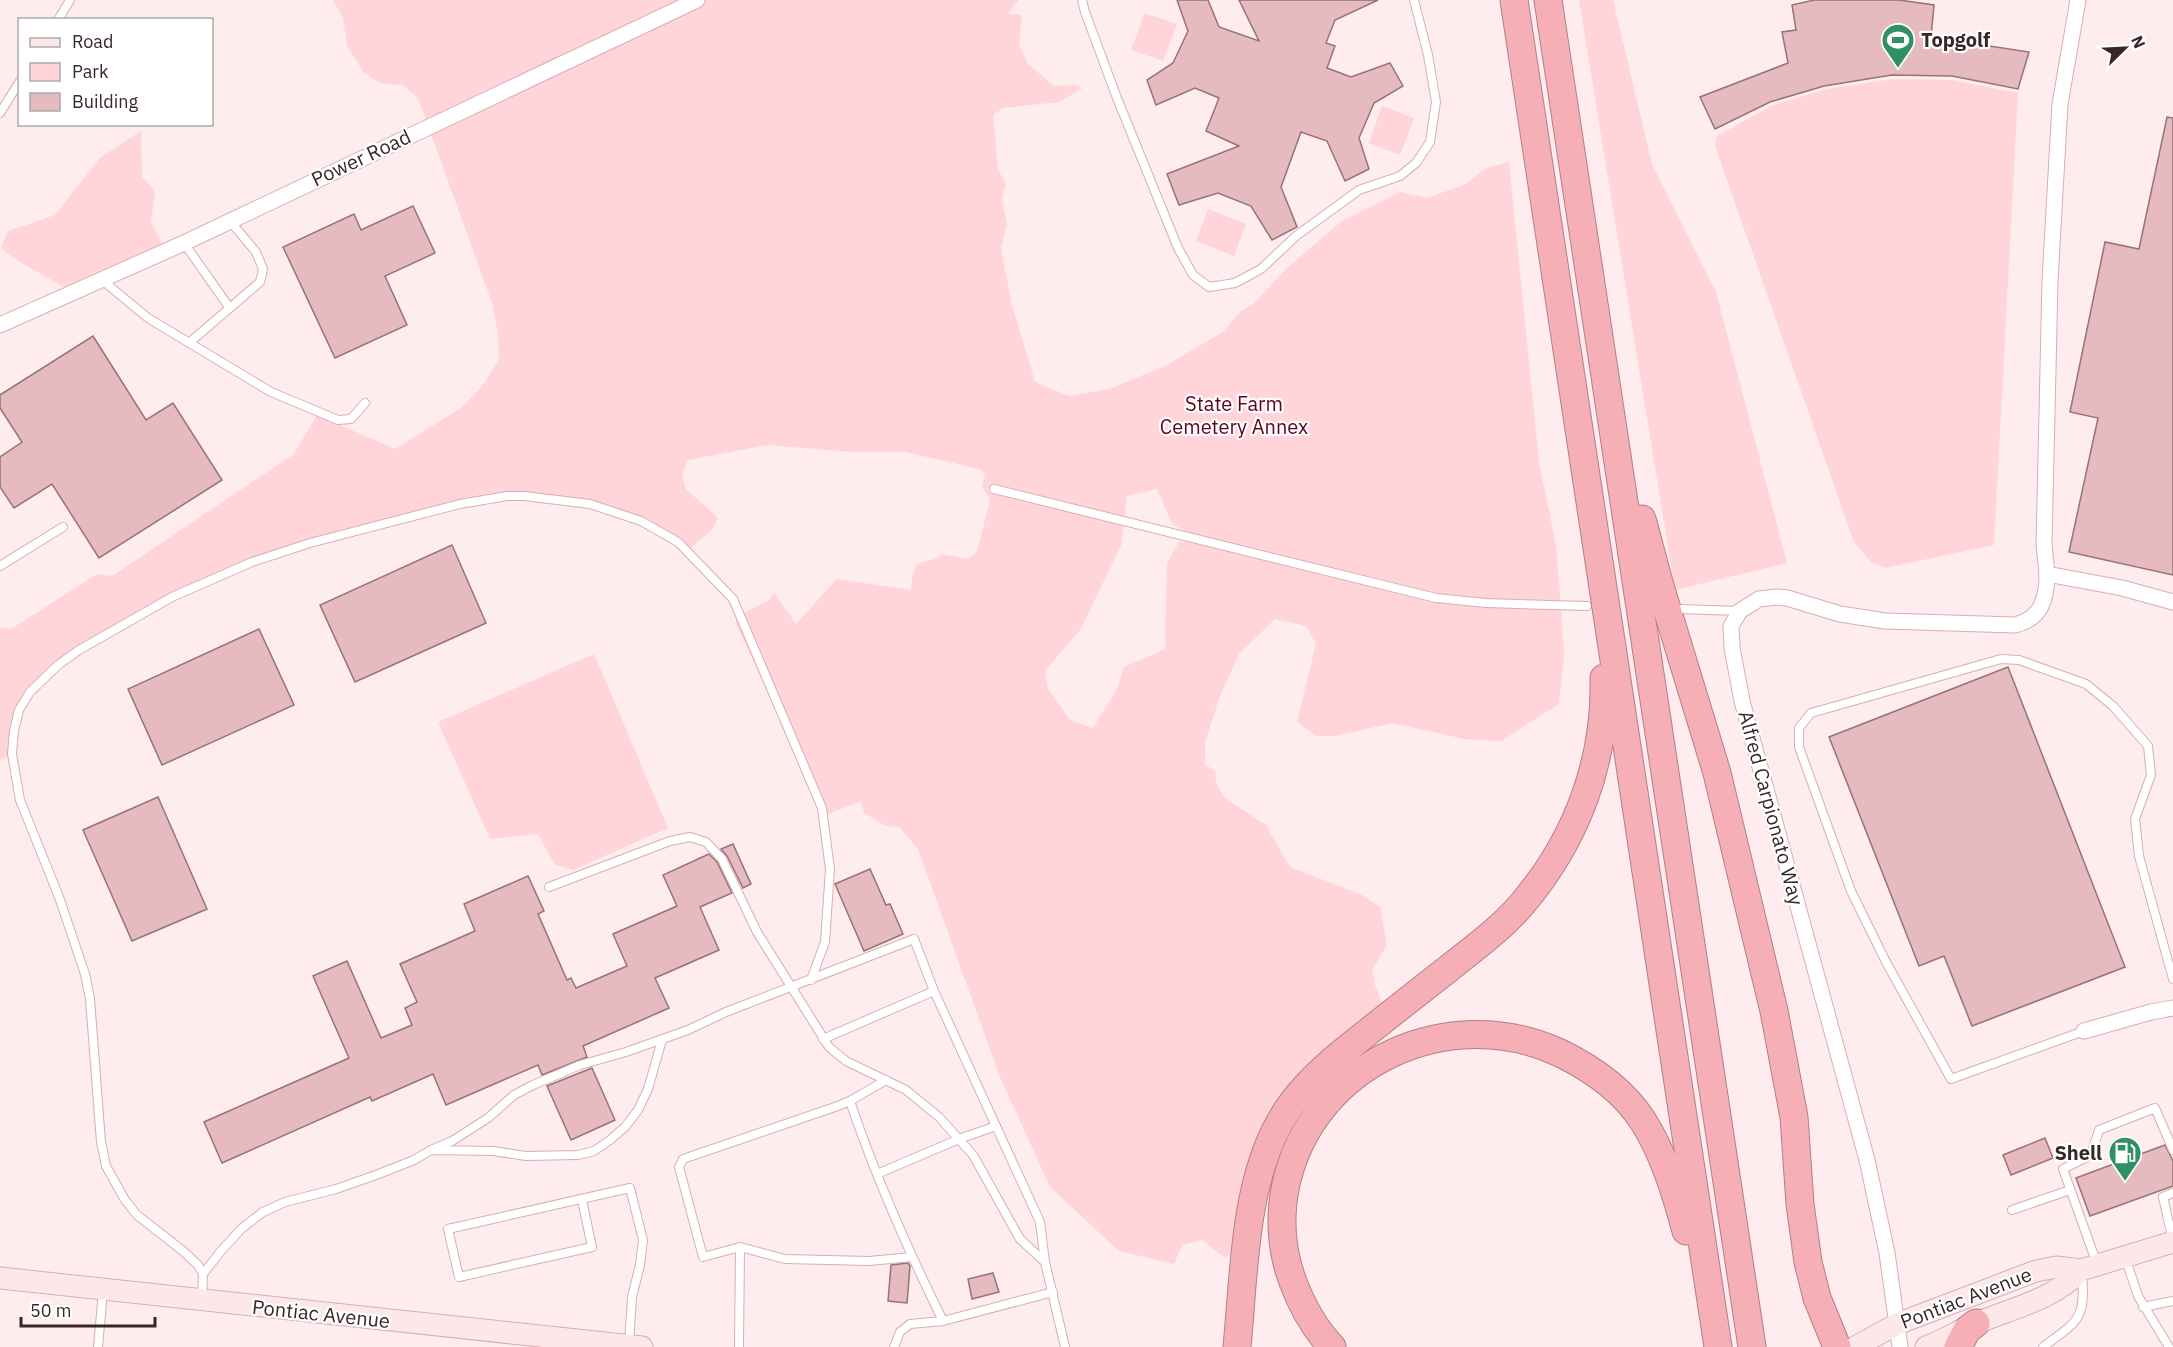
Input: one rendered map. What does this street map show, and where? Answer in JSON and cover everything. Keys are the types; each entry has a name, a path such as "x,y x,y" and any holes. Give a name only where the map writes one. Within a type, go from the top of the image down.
{"highway":[{"path":"1514,0 1596,599 1717,1344"},
{"path":"1548,0 1751,1336"},
{"path":"1598,333 1650,551 1723,795 1774,1011 1794,1117 1800,1204 1808,1262 1817,1298 1837,1347"},
{"path":"1236,1345 1255,1188 1265,1153 1286,1112 1314,1077 1338,1056 1508,919 1549,869 1573,829 1597,760 1603,724 1596,599"},
{"path":"1332,1347 1306,1312 1284,1254 1282,1234 1284,1193 1295,1152 1309,1125 1327,1100 1355,1074 1406,1047 1468,1035 1510,1038 1550,1048 1589,1069 1621,1094 1634,1108 1653,1139 1670,1180 1717,1344"},
{"path":"1958,1347 1967,1330 1976,1323"}],"main road":[{"name":"Pontiac Avenue","path":"1926,1347 1976,1323 2059,1289 2089,1267 2173,1242"},
{"name":"Pontiac Avenue","path":"1855,1347 1897,1324 2036,1271 2056,1267 2089,1267"},
{"name":"Pontiac Avenue","path":"0,1278 633,1347"}],"street":[{"name":"Power Road","path":"0,325 184,243 697,0"},
{"path":"1740,610 1759,599 1777,597 1869,620 2015,625 2029,621 2038,613 2046,595 2047,574 2044,544 2052,258 2060,104 2078,0"},
{"name":"Power Road","path":"0,337 24,314"},
{"path":"2047,574 2122,588 2173,602"},
{"name":"Alfred Carpionato Way","path":"1740,610 1733,621 1731,633 1737,681 1867,1160 1887,1253 1900,1347"},
{"path":"2084,1031 2173,1008"}],"lane":[{"path":"59,18 70,0"},
{"path":"1082,0 1117,98 1178,248 1192,275 1209,287 1235,283 1261,269 1296,237 1359,190 1400,176 1416,163 1430,142 1436,102 1428,55 1414,0"},
{"path":"0,113 18,84"},
{"path":"189,343 260,282 263,269 256,252 230,221"},
{"path":"184,243 229,307"},
{"path":"102,280 148,318 272,392 338,420 351,419 365,404"},
{"path":"994,489 1436,598 1486,603 1596,599"},
{"path":"202,1301 203,1274 198,1265 137,1215 125,1200 106,1166 101,1142 90,999 85,974 59,897 20,800 12,754 19,710 30,692 58,664 172,597 252,562 310,543 460,504 507,496 590,504 641,521 678,542 733,598 822,808 830,869 825,942 811,980"},
{"path":"0,566 63,527"},
{"path":"1679,609 1740,610"},
{"path":"2084,1031 1952,1079 1886,962 1851,891 1799,747 1799,728 1811,713 2001,659 2019,660 2086,684 2113,706 2148,747 2151,775 2134,819 2139,856 2173,979"},
{"path":"549,887 670,841 690,837 706,842 722,859 756,932 823,1039 846,1061 906,1090 939,1118 974,1155 1020,1239 1045,1262"},
{"path":"203,1274 241,1229 263,1212 285,1202 336,1189 414,1160 452,1141 488,1118 514,1095 580,1065 662,1040 726,1012 914,939 934,991 1040,1222 1045,1262 1065,1347"},
{"path":"823,1039 934,991"},
{"path":"431,1150 493,1150 526,1156 578,1155 594,1151 625,1127 638,1110 648,1089 662,1040"},
{"path":"886,1080 850,1101 683,1159 679,1167 703,1257 740,1248 785,1259 869,1261 912,1257"},
{"path":"850,1101 877,1174 912,1257 943,1320"},
{"path":"2043,1347 2070,1328 2079,1316 2089,1267 2063,1169 2091,1155 2099,1130 2155,1108 2173,1150"},
{"path":"877,1174 996,1126"},
{"path":"582,1200 591,1247 459,1277 448,1229 630,1188 643,1240 632,1297 633,1347"},
{"path":"2012,1210 2070,1190"},
{"path":"2173,1193 2163,1197 2173,1242"},
{"path":"739,1347 740,1248"},
{"path":"2124,1255 2133,1285 2143,1307 2169,1347"},
{"path":"98,1347 103,1290"},
{"path":"894,1347 900,1332 910,1324 943,1320 1053,1292"},
{"path":"2143,1307 2173,1301"}],"green space":[{"name":"State Farm Cemetery Annex","path":"333,0 1019,0 1009,14 1022,15 1019,45 1028,64 1054,86 1076,85 1083,88 1059,102 1003,108 993,115 998,170 1006,183 1002,199 1007,223 1001,249 1012,305 1035,382 1069,396 1109,389 1165,366 1223,332 1240,312 1253,304 1288,267 1342,221 1400,192 1427,198 1466,184 1484,169 1509,162 1539,463 1556,545 1564,655 1559,704 1501,741 1464,739 1393,723 1334,736 1316,736 1297,722 1316,644 1306,626 1275,619 1239,654 1220,696 1205,742 1205,764 1215,771 1216,783 1225,798 1266,825 1290,867 1362,895 1380,907 1387,945 1372,970 1386,1015 1298,1096 1243,1248 1225,1258 1202,1240 1182,1245 1174,1264 1119,1251 1050,1187 1000,1077 918,849 899,827 886,826 864,813 861,801 826,815 823,812 736,624 736,617 768,601 774,593 796,624 837,579 911,590 912,577 917,564 938,558 942,554 967,559 977,552 990,500 982,487 985,474 980,469 905,452 853,452 767,445 688,460 682,474 686,489 718,518 712,530 687,551 669,539 617,515 531,496 469,504 250,562 161,603 61,665 25,703 18,720 13,754 0,760 0,628 11,629 97,574 112,576 294,454 317,415 395,449 461,408 483,385 499,360 498,334 492,303 418,98 403,85 380,83 364,73 347,46 343,18","holes":["1157,489 1172,524 1205,542 1179,542 1167,563 1165,649 1124,667 1117,689 1093,728 1070,720 1048,689 1045,671 1080,630 1121,546 1127,496"]},
{"path":"1579,0 1613,0 1652,164 1716,292 1787,563 1675,590"},
{"path":"1145,13 1177,24 1163,61 1131,50"},
{"path":"1893,79 1952,80 2018,93 1994,545 1885,568 1871,562 1854,542 1715,146 1717,136 1771,106 1826,89"},
{"path":"1382,106 1414,118 1400,155 1369,143"},
{"path":"141,131 142,177 155,191 151,222 166,252 72,292 15,259 1,248 8,231 55,215 100,158"},
{"path":"1208,209 1246,224 1234,256 1196,241"},
{"path":"594,654 668,828 573,870 554,864 538,834 490,839 438,722"}],"building":[{"path":"1177,0 1208,0 1219,27 1259,41 1239,0 1378,0 1335,20 1326,43 1335,46 1327,68 1351,77 1390,63 1403,86 1374,103 1359,138 1369,169 1345,181 1327,141 1301,132 1281,187 1297,227 1272,240 1251,206 1218,193 1179,205 1167,174 1239,146 1206,131 1219,98 1195,88 1156,105 1147,80 1173,63 1188,31"},
{"name":"Topgolf","path":"1814,0 1899,0 1934,5 1931,37 2029,52 2018,89 1952,76 1892,75 1824,86 1770,102 1715,129 1700,97 1788,63 1782,32 1796,30 1792,5"},
{"path":"2167,117 2173,118 2173,575 2069,552 2098,418 2070,412 2105,242 2139,249"},
{"path":"413,206 435,253 385,276 407,325 335,358 283,247 354,214 361,230"},
{"path":"93,336 146,420 173,403 222,480 99,558 52,484 14,508 0,487 0,457 22,442 0,408 0,395"},
{"path":"452,545 486,623 355,682 320,605"},
{"path":"259,629 294,705 162,765 128,689"},
{"path":"2008,667 2125,967 1972,1026 1944,956 1919,966 1829,737"},
{"path":"158,797 207,909 132,941 83,830"},
{"path":"733,844 751,884 743,888 721,849"},
{"path":"709,854 717,862 732,893 700,907 719,950 655,978 669,1008 583,1046 587,1057 542,1075 538,1065 446,1105 433,1074 372,1101 370,1097 222,1163 204,1122 349,1058 313,976 347,961 381,1038 412,1025 405,1008 417,1002 400,964 475,931 464,904 528,876 544,911 538,914 567,980 571,978 576,988 627,966 613,934 677,906 663,875"},
{"path":"870,869 886,905 890,904 903,934 864,951 835,884"},
{"path":"592,1068 615,1120 571,1140 547,1086"},
{"path":"2045,1138 2053,1158 2011,1175 2003,1155"},
{"name":"Shell","path":"2165,1145 2173,1161 2173,1186 2090,1216 2076,1178"},
{"path":"908,1263 910,1266 907,1303 888,1301 891,1265"},
{"path":"993,1273 999,1292 972,1299 968,1279"}],"place":[{"name":"Topgolf","path":"1898,69"},
{"name":"Shell","path":"2125,1182"}]}
